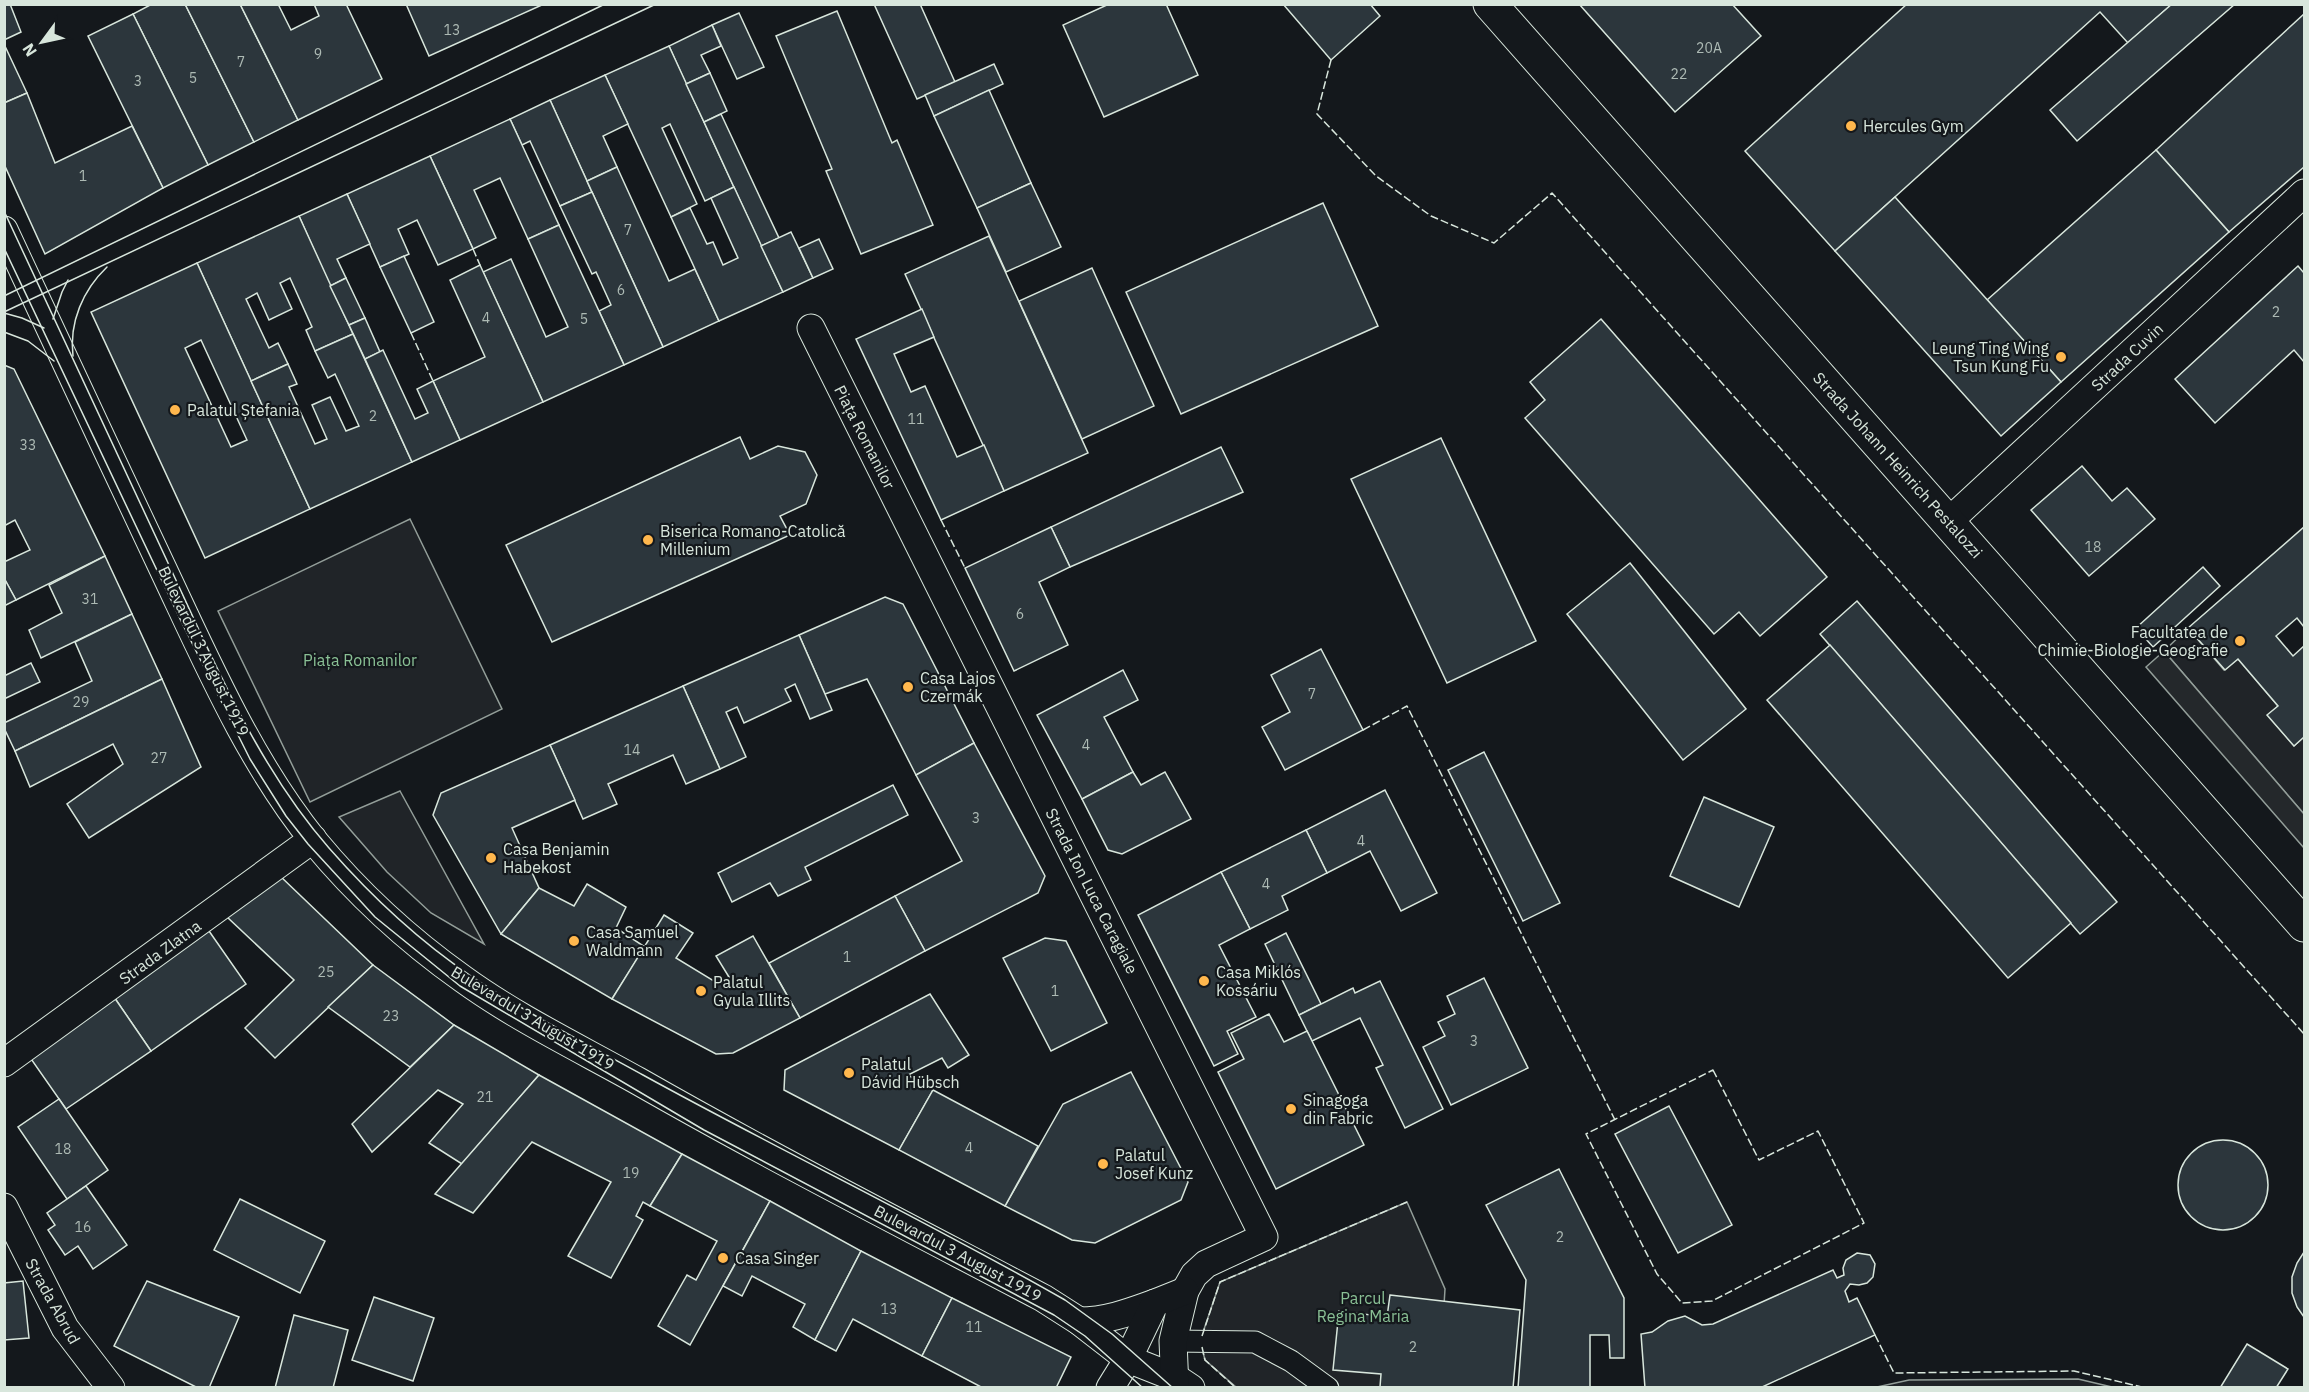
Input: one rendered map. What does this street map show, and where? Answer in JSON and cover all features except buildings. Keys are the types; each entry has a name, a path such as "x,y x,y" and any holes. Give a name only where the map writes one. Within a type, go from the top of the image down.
{"main road":[{"name":"Strada Johann Heinrich Pestalozzi","path":"1490,4 2304,925"}],"street":[{"name":"Strada Cuvin","path":"1948,522 2304,193"},
{"name":"Bulevardul 3 August 1919","path":"4,230 182,610 239,724 272,782 313,839 380,912 465,980 708,1121 1043,1298 1079,1321 1128,1359 1180,1384"},
{"name":"Piața Romanilor","path":"811,328 920,546"},
{"name":"Strada Ion Luca Caragiale","path":"920,546 1264,1237 1206,1264 1194,1275 1185,1291"},
{"name":"Strada Zlatna","path":"4,1063 313,839"},
{"name":"Strada Abrud","path":"4,1207 65,1328 111,1388"},
{"path":"1079,1321 1113,1318 1185,1291"},
{"path":"1180,1384 1173,1341 1185,1291"},
{"path":"1110,1388 1128,1359 1155,1303"},
{"path":"1173,1341 1255,1342 1291,1361 1328,1388"},
{"name":"Bulevardul 3 August 1919","path":"1128,1359 1143,1388"}],"green space":[{"name":"Piața Romanilor","path":"410,519 502,709 310,802 218,611"},
{"path":"2188,628 2224,670 2238,659 2278,706 2268,715 2294,746 2304,737 2304,814 2164,651"},
{"path":"400,791 484,944 431,913 387,872 339,817"},
{"name":"Parcul Regina Maria","path":"1407,1202 1445,1289 1439,1387 1236,1387 1205,1360 1200,1341 1220,1282"},
{"path":"2078,1379 2112,1387 1877,1387 1909,1380"}],"shaded area":[{"path":"2164,651 2304,814 2304,848 2146,667"}],"tram line":[{"path":"4,296 605,4"},
{"path":"4,312 656,4"},
{"path":"4,211 239,713 280,783 304,817 361,883 432,948 492,990 696,1104 961,1242 1065,1300 1112,1334 1173,1388"},
{"path":"4,248 182,623 250,759 286,816 308,844 375,917 460,986 704,1130 1054,1315 1085,1336 1143,1388"},
{"path":"73,356 73,331 79,307 91,286 107,267"},
{"path":"53,319 68,280"},
{"path":"4,313 44,328"},
{"path":"4,332 28,341 54,361"}],"fence":[{"path":"1331,60 1317,114 1376,176 1431,216 1494,243 1552,193 2304,1034"},
{"path":"473,249 480,265"},
{"path":"411,333 433,381"},
{"path":"941,520 965,568"},
{"path":"1363,730 1407,706 1615,1120"},
{"path":"1713,1070 1759,1160 1818,1131 1864,1223 1712,1301 1682,1303 1657,1274 1586,1134 1713,1070"},
{"path":"1202,1336 1220,1282 1407,1202"},
{"path":"1875,1335 1894,1373 2074,1371 2146,1388"},
{"path":"1202,1347 1205,1360 1236,1388"}],"place":[{"name":"Hercules Gym","path":"1851,126"},
{"name":"Leung Ting Wing Tsun Kung Fu","path":"2061,357"},
{"name":"Palatul Ștefania","path":"175,410"},
{"name":"Biserica Romano-Catolică Millenium","path":"648,540"},
{"name":"Facultatea de Chimie-Biologie-Geografie","path":"2240,641"},
{"name":"Casa Lajos Czermák","path":"908,687"},
{"name":"Casa Benjamin Habekost","path":"491,858"},
{"name":"Casa Samuel Waldmann","path":"574,941"},
{"name":"Casa Miklós Kossáriu","path":"1204,981"},
{"name":"Palatul Gyula Illits","path":"701,991"},
{"name":"Palatul Dávid Hübsch","path":"849,1073"},
{"name":"Sinagoga din Fabric","path":"1291,1109"},
{"name":"Palatul Josef Kunz","path":"1103,1164"},
{"name":"Casa Singer","path":"723,1258"}]}
